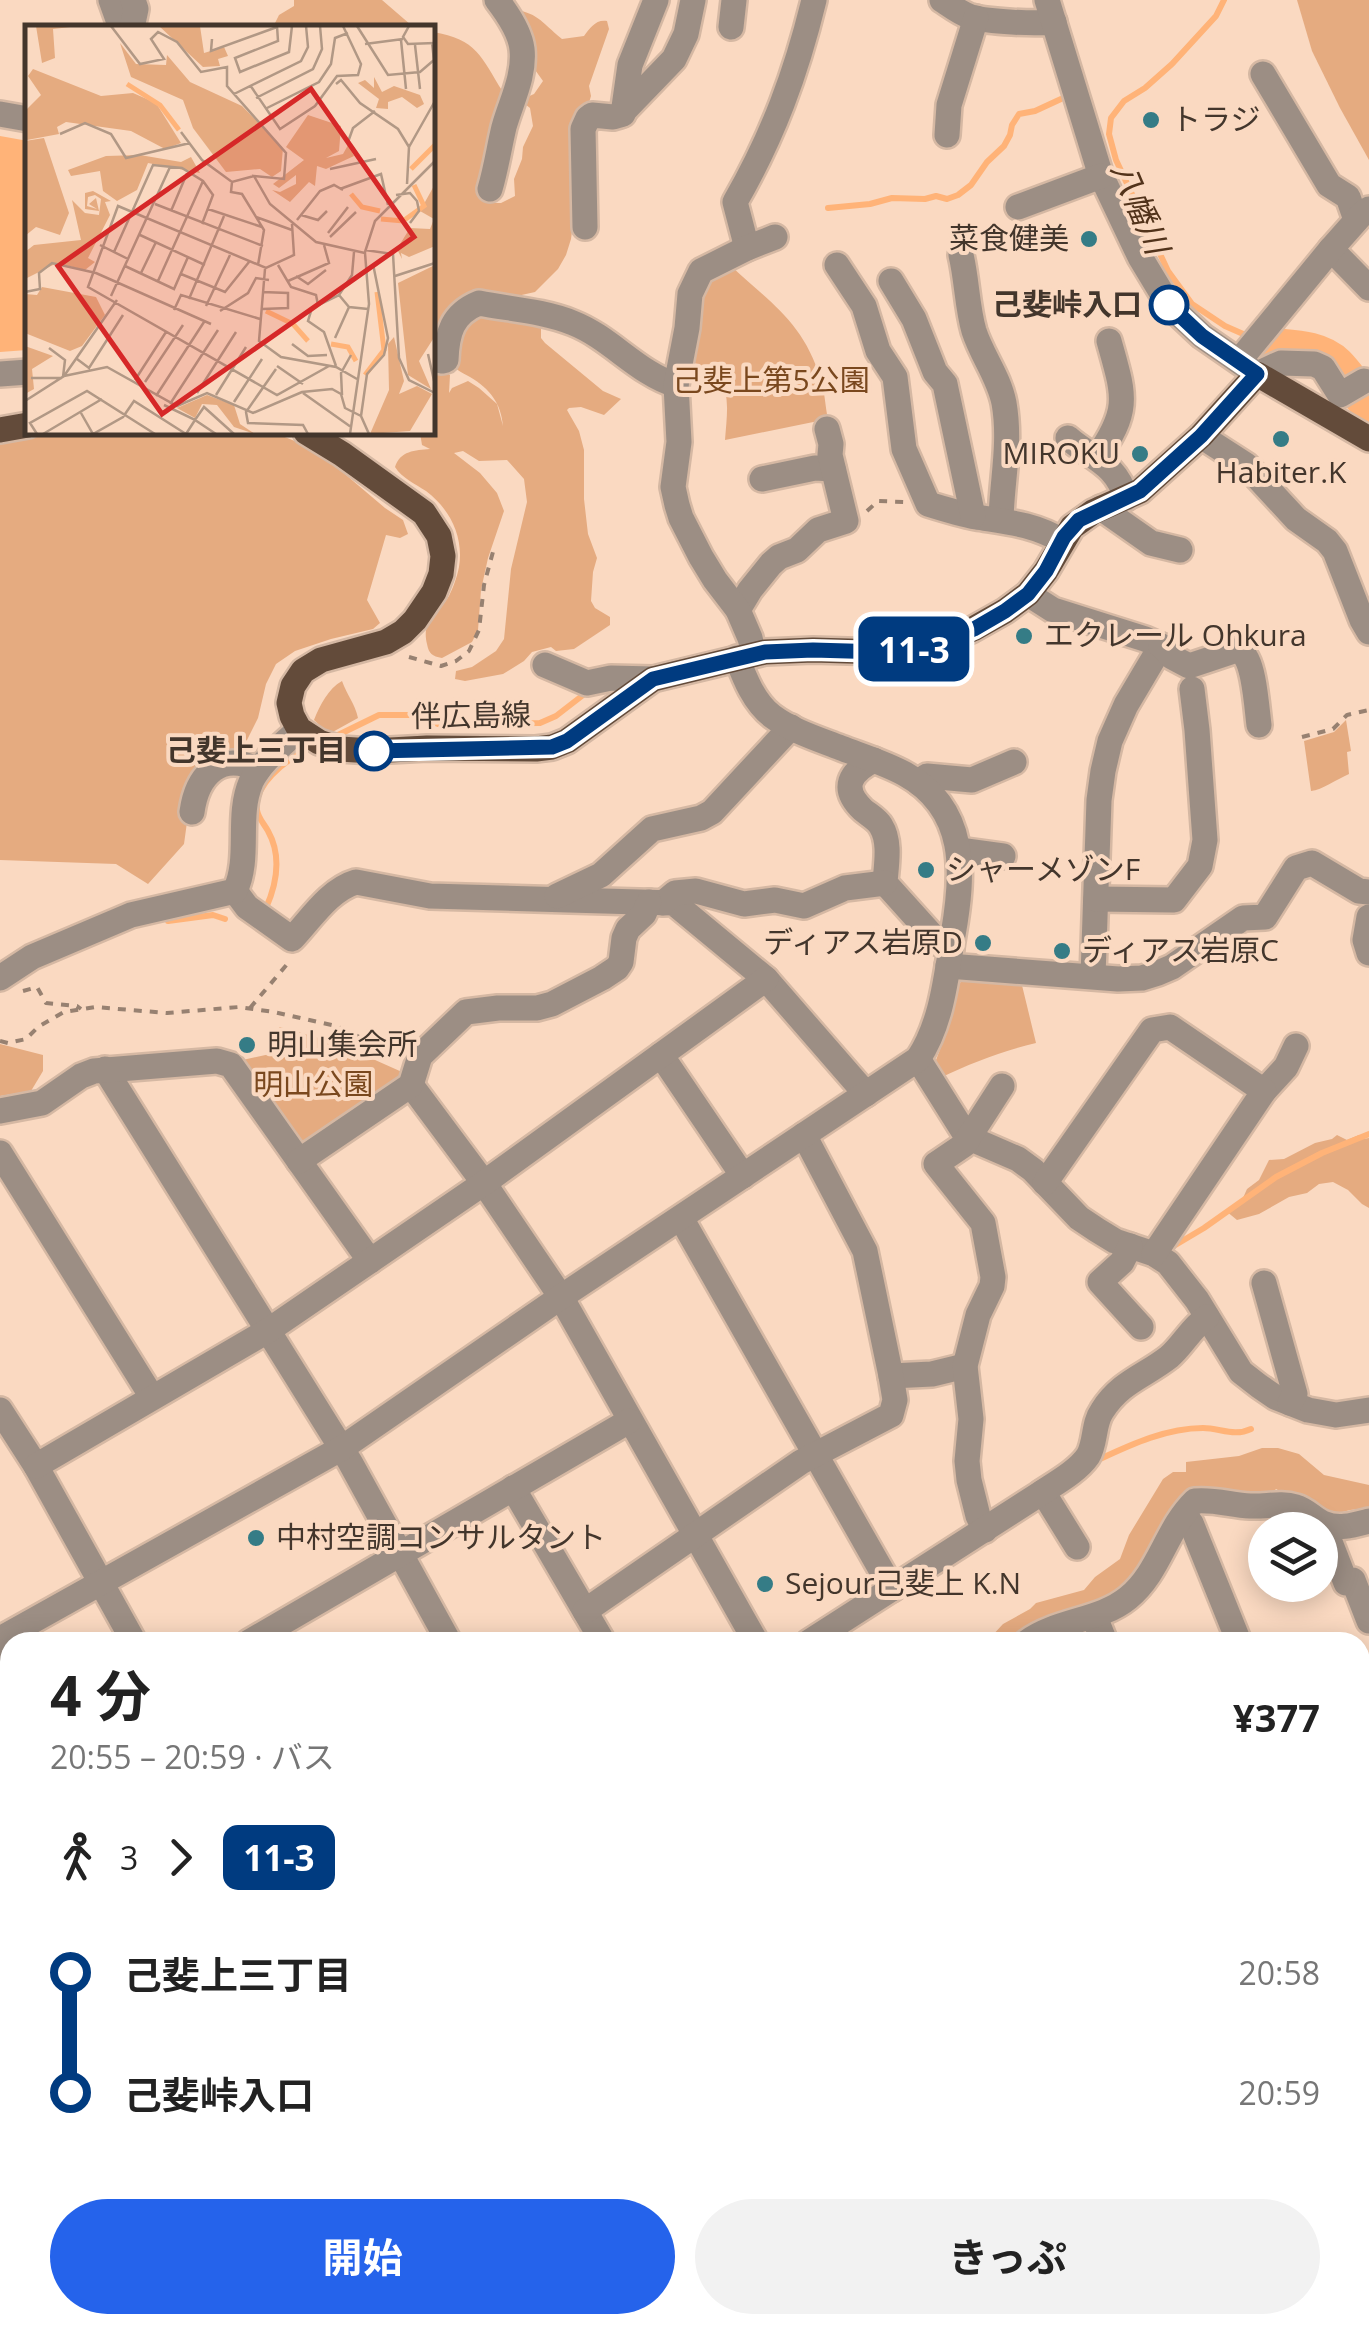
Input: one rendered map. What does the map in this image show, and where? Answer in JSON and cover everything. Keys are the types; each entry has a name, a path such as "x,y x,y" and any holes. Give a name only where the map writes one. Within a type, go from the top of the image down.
{"main road":[{"name":"伴広島線","path":"299,729 329,746 356,750 552,747 567,741 653,679 746,656 793,650 882,652 949,640 1005,611 1028,594 1079,520 1140,491 1201,436 1252,353"},
{"path":"1252,353 1369,439"},
{"path":"0,430 25,426"},
{"path":"299,729 290,710 290,694 302,671 321,660 392,640 415,620 438,583 444,556 430,519 311,435"}],"street":[{"path":"111,0 119,25"},
{"path":"133,0 136,9 133,25"},
{"path":"490,189 522,55 515,30 496,0"},
{"path":"623,114 630,65 656,0"},
{"path":"585,227 584,130 588,118 623,114 674,59 686,34 693,0"},
{"path":"730,27 734,0"},
{"path":"748,248 735,202 775,125 795,72 814,0"},
{"path":"942,0 976,18 1040,23 1051,11"},
{"path":"1051,11 1101,176 1140,257 1169,305 1202,336 1281,363 1323,368 1340,395 1359,384"},
{"path":"946,135 949,105 976,18"},
{"path":"1252,353 1362,214 1348,197 1328,185 1264,74"},
{"path":"0,114 25,118"},
{"path":"1018,207 1101,176"},
{"path":"13,1632 342,1448 918,1059 934,1029 958,905 959,850 954,826 919,784 896,769 791,728 760,704 752,692 746,656 750,638 738,610 686,529 677,505 676,385 694,283 701,271 775,237"},
{"path":"1331,249 1369,288"},
{"path":"961,255 974,330 1004,403 1008,446 1002,519"},
{"path":"837,266 864,306 878,351 895,377 904,449 928,504 1002,519 1062,541"},
{"path":"890,281 914,319 935,372 945,384 973,516"},
{"path":"435,360 446,360 452,324 460,313 478,304 574,323 657,379 676,385"},
{"path":"1097,457 1114,431 1123,402 1109,341"},
{"path":"0,374 25,372"},
{"path":"738,610 770,564 797,550 818,530 846,521 827,429"},
{"path":"1201,436 1246,465 1296,519 1327,541 1335,551 1369,632"},
{"path":"1068,438 1097,457 1120,480 1126,498"},
{"path":"762,478 815,468 833,470"},
{"path":"1101,508 1151,543 1180,550"},
{"path":"1028,594 1053,610 1160,646 1189,666 1241,652 1247,656 1251,672 1259,725"},
{"path":"1093,976 1098,800 1110,742 1160,646"},
{"path":"544,665 581,682 653,679"},
{"path":"1096,899 1174,900 1200,866 1205,840 1192,689"},
{"path":"552,899 600,875 652,829 712,812 791,728"},
{"path":"234,892 240,879 247,795 258,770 299,729"},
{"path":"874,760 855,772 850,790 859,806 884,831 885,883 949,957 1118,979 1142,978 1172,967 1243,918 1265,917 1296,868 1305,864 1312,863 1358,891 1369,892"},
{"path":"192,812 196,794 217,766 236,762 258,770"},
{"path":"919,784 927,776 972,780 1014,762"},
{"path":"959,850 1004,856"},
{"path":"234,892 247,907 292,939 332,895 356,882 430,896 674,903 766,979 866,1094"},
{"path":"299,1161 414,1076 420,1056 466,1012 552,1004 616,968 621,962 628,929 656,902 676,893 696,891 744,904 775,900 804,906 845,888 885,883"},
{"path":"0,978 32,957 131,915 234,892"},
{"path":"1369,917 1365,940 1369,953"},
{"path":"36,1466 269,1330 484,1184 766,979"},
{"path":"1045,1183 1152,1030 1170,1027 1264,1091"},
{"path":"1141,1327 1100,1282 1142,1250 1286,1067 1296,1046"},
{"path":"660,1055 743,1176"},
{"path":"918,1059 967,1137 1018,1159 1079,1218 1115,1241 1168,1262 1198,1300 1241,1372 1258,1386 1308,1410 1336,1415 1369,1410"},
{"path":"0,1111 42,1103 81,1076 105,1069 217,1061 231,1065 370,1260"},
{"path":"105,1069 342,1448 443,1632"},
{"path":"414,1076 561,1297 750,1632"},
{"path":"985,1530 969,1480 966,1366 978,1314 993,1277 983,1223 936,1164 964,1145 1002,1086"},
{"path":"585,1611 816,1454 891,1415 895,1400 865,1251 804,1136"},
{"path":"0,1153 152,1397"},
{"path":"681,1218 892,1589"},
{"path":"1272,1289 1295,1394 1290,1403"},
{"path":"825,1632 1043,1492 1089,1454 1096,1422 1122,1387 1170,1356 1196,1324 1207,1317"},
{"path":"891,1376 932,1374 966,1366"},
{"path":"0,1410 36,1466 129,1632"},
{"path":"287,1632 400,1554 629,1421"},
{"path":"514,1488 597,1632"},
{"path":"1043,1492 1077,1547"},
{"path":"1046,1632 1124,1602 1151,1574 1174,1528 1195,1501 1250,1506 1278,1504 1304,1512"},
{"path":"1186,1518 1235,1632"},
{"path":"1338,1525 1369,1520"},
{"path":"1338,1562 1346,1583 1353,1580 1369,1621"}],"path":[{"path":"846,521 858,524 878,501 928,504"},
{"path":"392,640 406,656 436,666 465,654 480,630 484,585 494,548"},
{"path":"1302,737 1333,730 1347,715 1369,710"},
{"path":"250,1008 292,958"},
{"path":"0,978 7,989 23,991 37,987 46,1003 81,1009"},
{"path":"0,1041 26,1039 64,1012 95,1007 167,1013 250,1008 336,1026 414,1076"}],"green space":[{"path":"294,0 382,0 411,25 274,25 279,15 294,6"},
{"path":"1297,0 1369,0 1369,160 1312,51"},
{"path":"509,9 533,15 562,39 584,36 603,21 607,21 609,29 589,86 591,96 571,239 558,269 535,292 453,310 435,347 435,32 469,45 483,59 503,92 490,194 491,203 501,203 515,196 514,179 533,126 525,98 534,94 543,81 533,67 532,32"},
{"name":"己斐上第5公園","path":"729,264 784,315 805,343 821,380 828,419 725,440 727,401 721,381 704,366 689,362 702,287"},
{"path":"462,313 541,321 541,338 545,343 603,391 621,399 604,415 581,407 567,410 584,450 588,534 597,558 591,601 610,617 610,625 574,649 556,651 551,647 532,652 503,674 465,681 455,679 456,671 472,667 496,651 504,639 511,569 527,502 524,479 507,460 479,461 463,451 454,453 480,473 497,493 504,511 481,590 478,630 472,642 442,658 433,655 426,629 449,596 456,578 460,556 457,535 442,506 395,467 404,455 430,449 422,445 420,435 435,435 435,363 450,375 449,393 468,381 497,404 489,392 450,362"},
{"path":"35,435 280,435 326,458 403,520 408,534 400,538 386,535 367,600 380,623 373,629 295,651 276,664 244,746 213,757 191,793 184,844 148,884 116,864 0,860 0,442"},
{"path":"342,681 358,718 329,734 314,720 329,693"},
{"path":"1346,720 1351,751 1347,752 1349,774 1311,791 1304,741 1334,732"},
{"path":"969,975 1020,977 1036,1043 940,1078 936,1060 947,1031 955,987"},
{"name":"明山公園","path":"280,1027 337,1043 402,1072 394,1087 307,1149 295,1145 238,1061 270,1054 268,1038"},
{"path":"0,1044 43,1055 43,1071 31,1091 0,1096"},
{"path":"1337,1135 1347,1140 1359,1135 1369,1138 1369,1208 1333,1182 1319,1184 1307,1193 1237,1220 1226,1211 1259,1180 1269,1160 1284,1159"},
{"path":"1278,1448 1299,1454 1324,1475 1369,1485 1369,1508 1319,1512 1276,1489 1267,1499 1194,1493 1131,1586 1040,1632 996,1632 1036,1603 1084,1590 1120,1559 1129,1535 1163,1479 1173,1472 1186,1472 1186,1462"}],"shaded area":[{"path":"0,136 25,140 25,350 0,352"}],"waterway":[{"name":"八幡川","path":"1224,0 1216,16 1172,64 1124,101 1111,118 1109,134 1116,160 1168,271 1192,304 1250,337"},
{"path":"828,208 892,198 947,199 958,195 1004,146 1019,114 1061,99"},
{"name":"八幡川","path":"1273,347 1306,351 1330,360 1369,403"},
{"path":"336,736 379,715 416,715 438,724 540,723 587,692"},
{"path":"266,908 276,860 257,801 272,775 304,751"},
{"path":"168,921 213,915 225,919"},
{"path":"1172,1247 1276,1177 1369,1134"},
{"path":"1100,1459 1176,1431 1251,1429"}],"bus line":[{"name":"11-3","path":"374,751 552,747 567,741 653,679 765,652 882,652 918,648 949,640 987,622 1028,594 1079,520 1140,491 1201,436 1257,374 1202,336 1169,305"}],"place":[{"name":"トラジ","path":"1151,120"},
{"name":"菜食健美","path":"1089,239"},
{"name":"己斐峠入口","path":"1169,305"},
{"name":"Habiter.K","path":"1281,439"},
{"name":"MIROKU","path":"1140,454"},
{"name":"エクレール Ohkura","path":"1024,636"},
{"name":"己斐上三丁目","path":"374,751"},
{"name":"シャーメゾンF","path":"926,870"},
{"name":"ディアス岩原D","path":"983,943"},
{"name":"ディアス岩原C","path":"1062,951"},
{"name":"明山集会所","path":"247,1045"},
{"name":"中村空調コンサルタント","path":"256,1538"},
{"name":"Sejour己斐上 K.N","path":"765,1584"}]}
